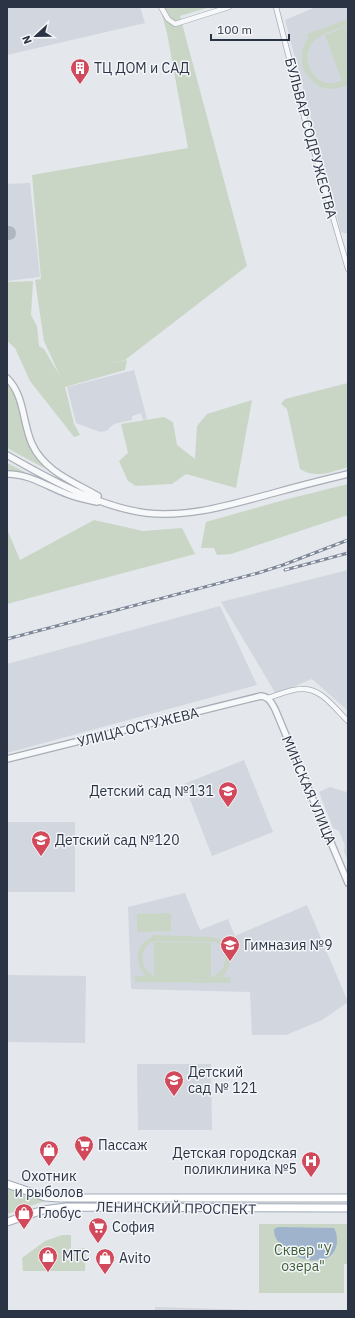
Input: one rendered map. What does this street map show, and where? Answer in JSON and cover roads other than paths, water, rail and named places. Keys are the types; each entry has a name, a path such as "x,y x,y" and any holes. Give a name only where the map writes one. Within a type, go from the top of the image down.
{"main road":[{"name":"ЛЕНИНСКИЙ ПРОСПЕКТ","path":"7,1184 45,1196 60,1198 348,1198"},
{"name":"ЛЕНИНСКИЙ ПРОСПЕКТ","path":"7,1222 43,1210 66,1207 348,1208"}],"street":[{"path":"161,7 168,19 175,24 229,7"},
{"name":"БУЛЬВАР СОДРУЖЕСТВА","path":"276,7 305,120 348,269"},
{"path":"7,378 17,391 31,442 41,459 57,473 115,506"},
{"path":"7,454 74,490 115,506"},
{"path":"7,474 23,475 32,478 66,494 141,512 165,514 209,510 348,474"},
{"path":"268,698 301,688 309,689 322,696 348,721"},
{"name":"УЛИЦА ОСТУЖЕВА","path":"7,759 261,696 268,698"},
{"name":"МИНСКАЯ УЛИЦА","path":"268,698 275,709 348,883"}],"water":[{"path":"278,1227 334,1228 337,1243 333,1253 325,1259 314,1261 292,1254 282,1247 276,1238 274,1229"}],"railway":[{"path":"7,639 258,573 348,540"},
{"path":"285,570 348,553"}],"place":[{"name":"ТЦ ДОМ и САД","path":"80,85"},
{"name":"Детский сад №131","path":"228,808"},
{"name":"Детский сад №120","path":"41,857"},
{"name":"Гимназия №9","path":"230,962"},
{"name":"Детский сад № 121","path":"174,1097"},
{"name":"Пассаж","path":"84,1162"},
{"name":"Охотник и рыболов","path":"49,1167"},
{"name":"Детская городская поликлиника №5","path":"311,1178"},
{"name":"Глобус","path":"24,1230"},
{"name":"София","path":"98,1244"},
{"name":"МТС","path":"48,1273"},
{"name":"Avito","path":"105,1275"}],"park label":[{"name":"Сквер \"У озера\"","path":"303,1258"}]}
